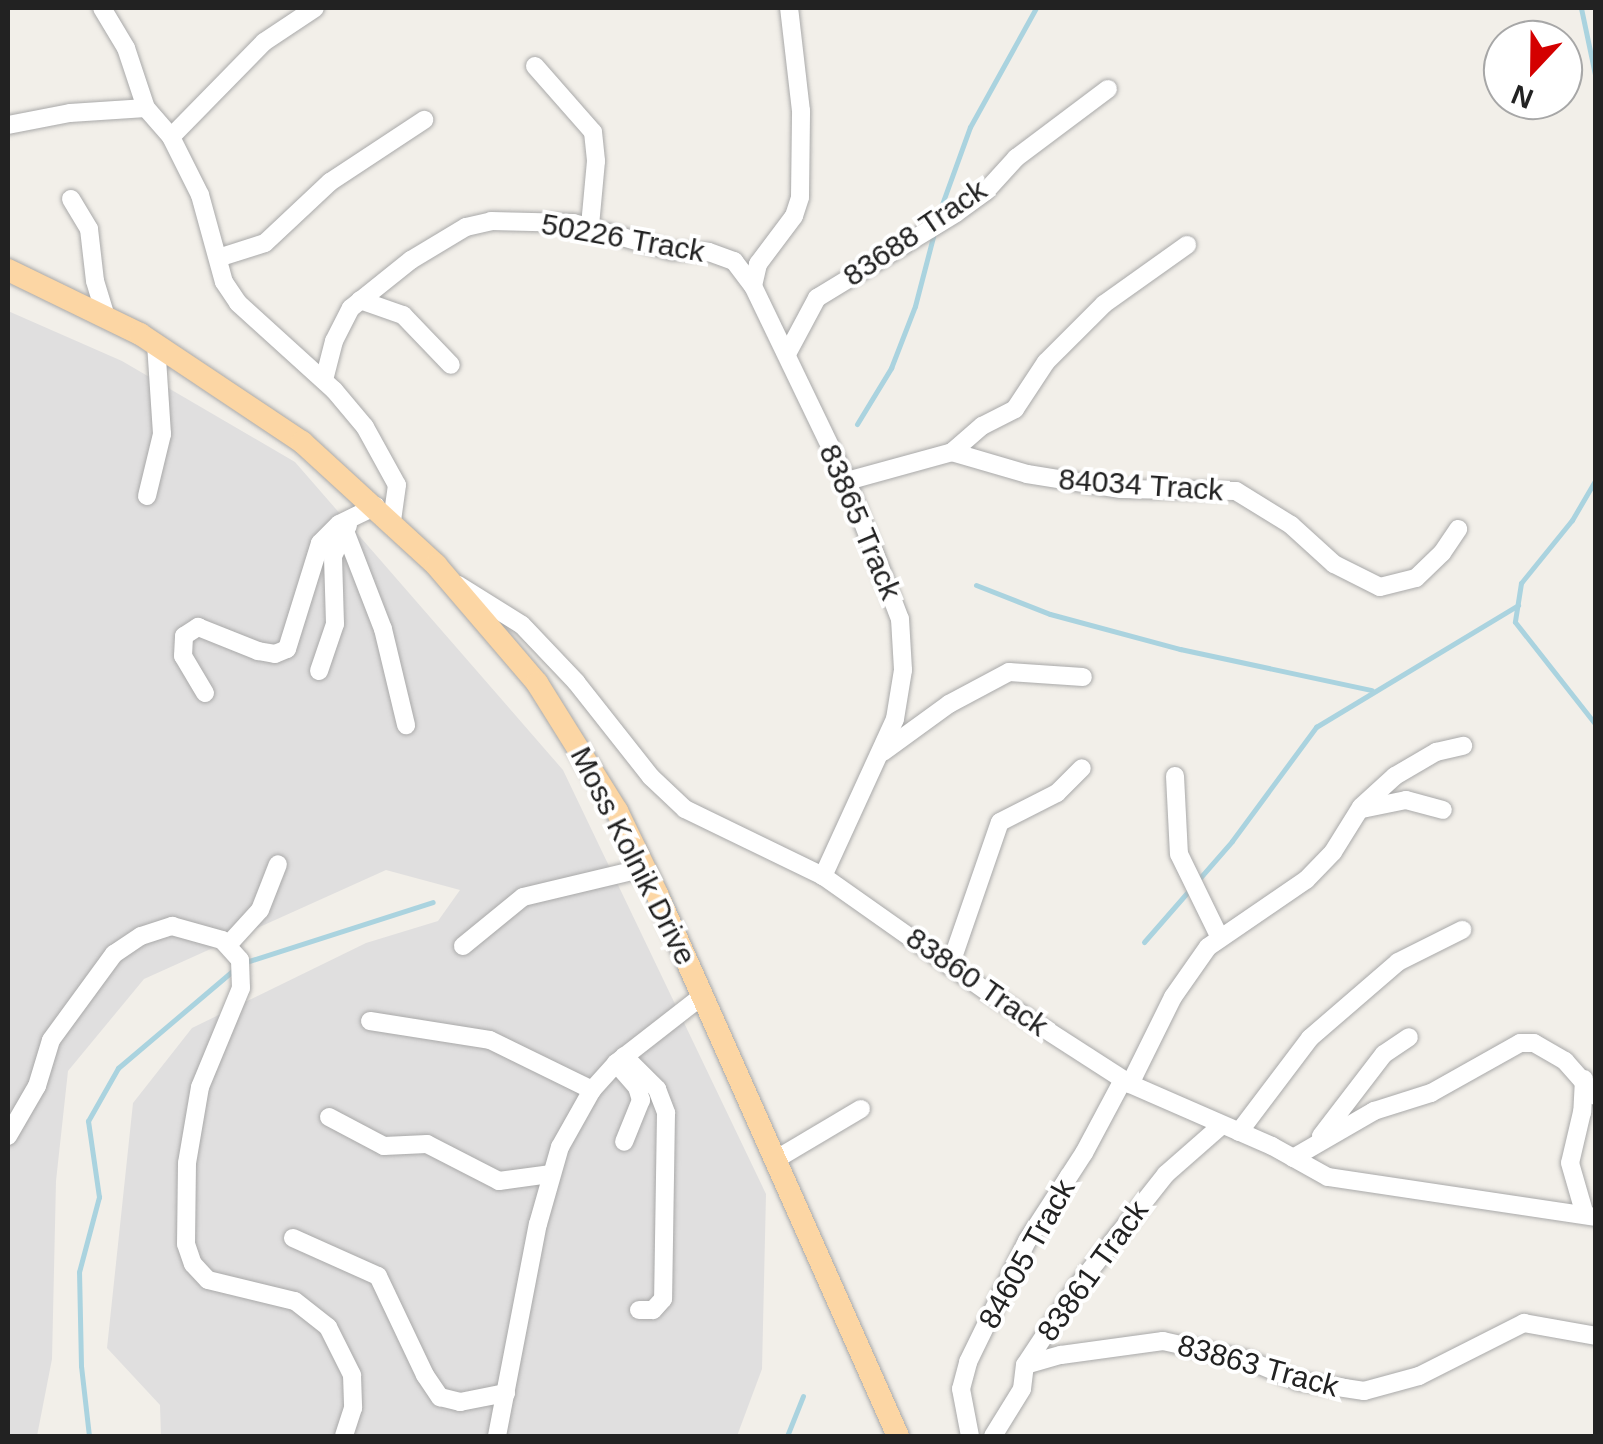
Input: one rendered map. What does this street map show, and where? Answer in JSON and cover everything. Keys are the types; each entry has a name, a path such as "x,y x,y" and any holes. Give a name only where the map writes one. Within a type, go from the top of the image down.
{"main road":[{"name":"Moss Kolnik Drive","path":"8,270 156,343 302,442 384,513 449,580 563,720 644,868 898,1436"}],"street":[{"path":"128,8 107,16 126,48 146,108 171,138 200,195 224,282 238,303 324,380 365,427 390,468 396,486 384,513 328,532 320,544 286,649 275,654 258,652 198,627 184,636 183,656 204,693"},
{"path":"171,138 264,42 315,8"},
{"path":"753,286 758,264 794,216 800,197 801,111 789,8"},
{"path":"536,66 593,132 596,174 590,226"},
{"name":"83688 Track","path":"786,354 817,298 956,213 1016,158 1108,88"},
{"path":"8,125 70,113 146,108"},
{"path":"218,258 264,243 330,182 424,120"},
{"path":"72,199 89,229 95,281 106,316"},
{"name":"50226 Track","path":"324,380 340,326 360,300 412,260 466,227 491,221 590,226 672,251 724,256 734,261 753,286"},
{"path":"847,481 952,452 982,426 1016,409 1046,362 1104,304 1187,245"},
{"name":"83865 Track","path":"753,286 847,481 900,619 902,690 880,754 823,876"},
{"path":"360,300 404,315 451,365"},
{"path":"146,496 162,434 156,343"},
{"name":"84034 Track","path":"952,452 1026,474 1120,489 1236,492 1280,517 1344,571 1380,588 1416,578 1442,553 1458,529"},
{"path":"320,671 335,624 331,566 349,524"},
{"path":"349,524 383,630 406,725"},
{"name":"83860 Track","path":"449,580 522,625 576,682 651,778 686,809 823,876 950,966 1126,1082 1302,1154 1319,1173 1355,1183 1590,1216"},
{"path":"880,754 949,704 1008,672 1083,676"},
{"name":"84605 Track","path":"970,1436 961,1388 968,1362 1027,1240 1084,1153 1183,981 1220,938 1279,902 1320,868 1358,810 1416,763 1436,752 1464,746"},
{"path":"950,966 1000,822 1057,793 1082,768"},
{"path":"1175,776 1179,854 1220,938"},
{"path":"1358,810 1390,800 1443,810"},
{"path":"228,945 260,910 278,864"},
{"path":"464,946 523,897 644,868"},
{"path":"8,1136 34,1095 51,1040 114,954 140,936 172,926 211,934 228,945 241,964 239,995 200,1087 186,1163 186,1244 192,1264 208,1280 295,1302 328,1327 352,1375 353,1408 344,1436"},
{"name":"83861 Track","path":"993,1436 1022,1389 1026,1365 1127,1219 1180,1160 1231,1128 1310,1038 1398,962 1462,930"},
{"path":"498,1436 550,1174 574,1117 620,1060 702,996"},
{"path":"370,1021 490,1040 592,1090"},
{"path":"1302,1154 1384,1054 1409,1037"},
{"path":"1302,1154 1374,1110 1432,1093 1520,1043 1539,1046 1584,1078 1596,1096"},
{"path":"620,1060 641,1100 624,1142"},
{"path":"620,1060 657,1089 666,1113 662,1299 653,1310 640,1310"},
{"path":"1584,1078 1570,1163 1590,1216"},
{"path":"775,1160 861,1109"},
{"path":"330,1117 390,1148 427,1144 499,1181 550,1174"},
{"path":"293,1238 378,1276 425,1375 440,1397 460,1402 506,1393"},
{"name":"83863 Track","path":"1026,1365 1060,1355 1164,1341 1248,1360 1298,1381 1364,1391 1419,1376 1524,1323 1596,1336"}],"shaded area":[{"path":"8,311 122,361 295,462 563,770 766,1194 762,1369 737,1436 161,1436 160,1405 107,1348 133,1103 192,1028 366,943 438,921 460,890 386,870 144,979 68,1071 56,1181 52,1359 37,1436 8,1436"}],"waterway":[{"path":"937,218 970,127 1036,8"},
{"path":"1581,8 1596,79"},
{"path":"857,424 891,368 915,306 934,233"},
{"path":"1596,479 1572,520 1521,583 1515,622 1596,725"},
{"path":"976,585 1050,614 1180,649 1372,690"},
{"path":"1144,942 1232,841 1316,727 1518,605"},
{"path":"246,962 433,902"},
{"path":"89,1436 81,1366 79,1272 99,1197 88,1121 118,1068 236,968"},
{"path":"787,1436 803,1396"}]}
